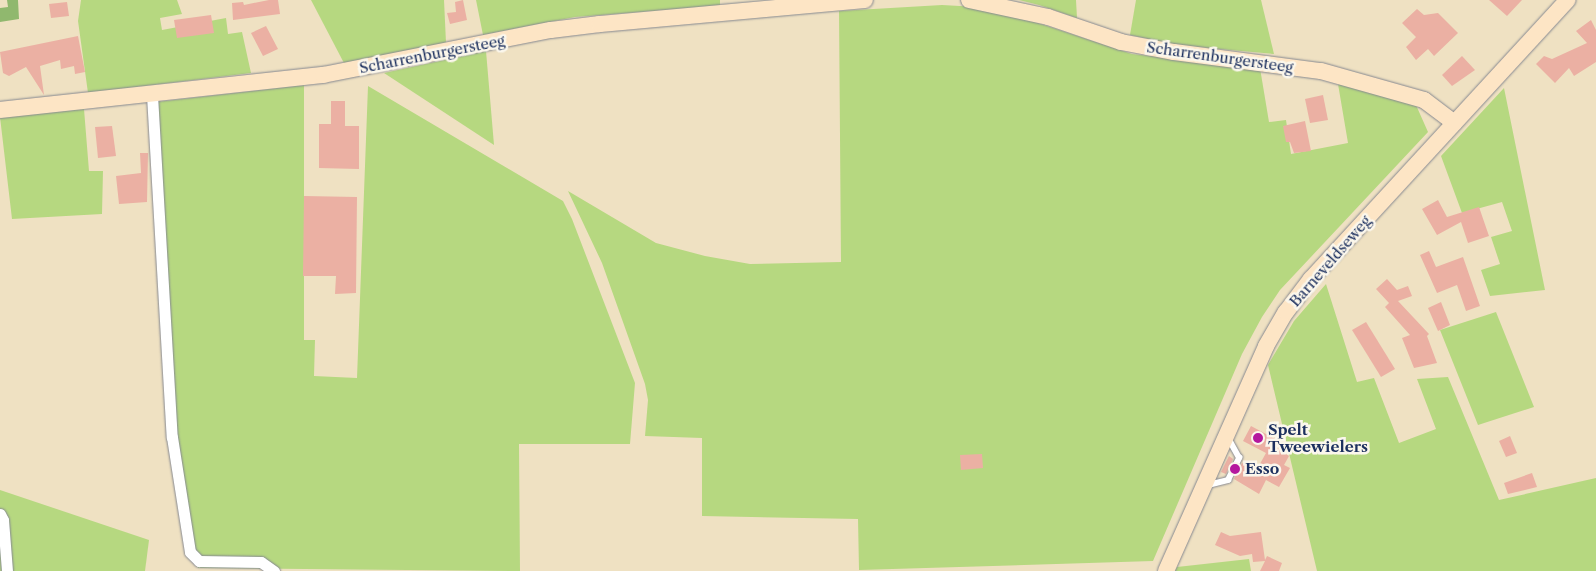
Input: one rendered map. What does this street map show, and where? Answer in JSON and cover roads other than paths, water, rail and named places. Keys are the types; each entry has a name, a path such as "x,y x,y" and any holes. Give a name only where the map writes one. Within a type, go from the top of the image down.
{"street":[{"name":"Scharrenburgersteeg","path":"0,110 323,75 580,26 865,0"},
{"name":"Scharrenburgersteeg","path":"976,0 1048,17 1139,45 1321,71 1424,100 1454,124"},
{"name":"Barneveldseweg","path":"1166,571 1266,346 1286,312 1311,279 1568,0"},
{"path":"152,95 172,437 190,552 199,561 261,562 274,571"},
{"path":"0,514 3,520 6,571"}],"place":[{"name":"Spelt Tweewielers","path":"1258,438"},
{"name":"Esso","path":"1235,469"}]}
